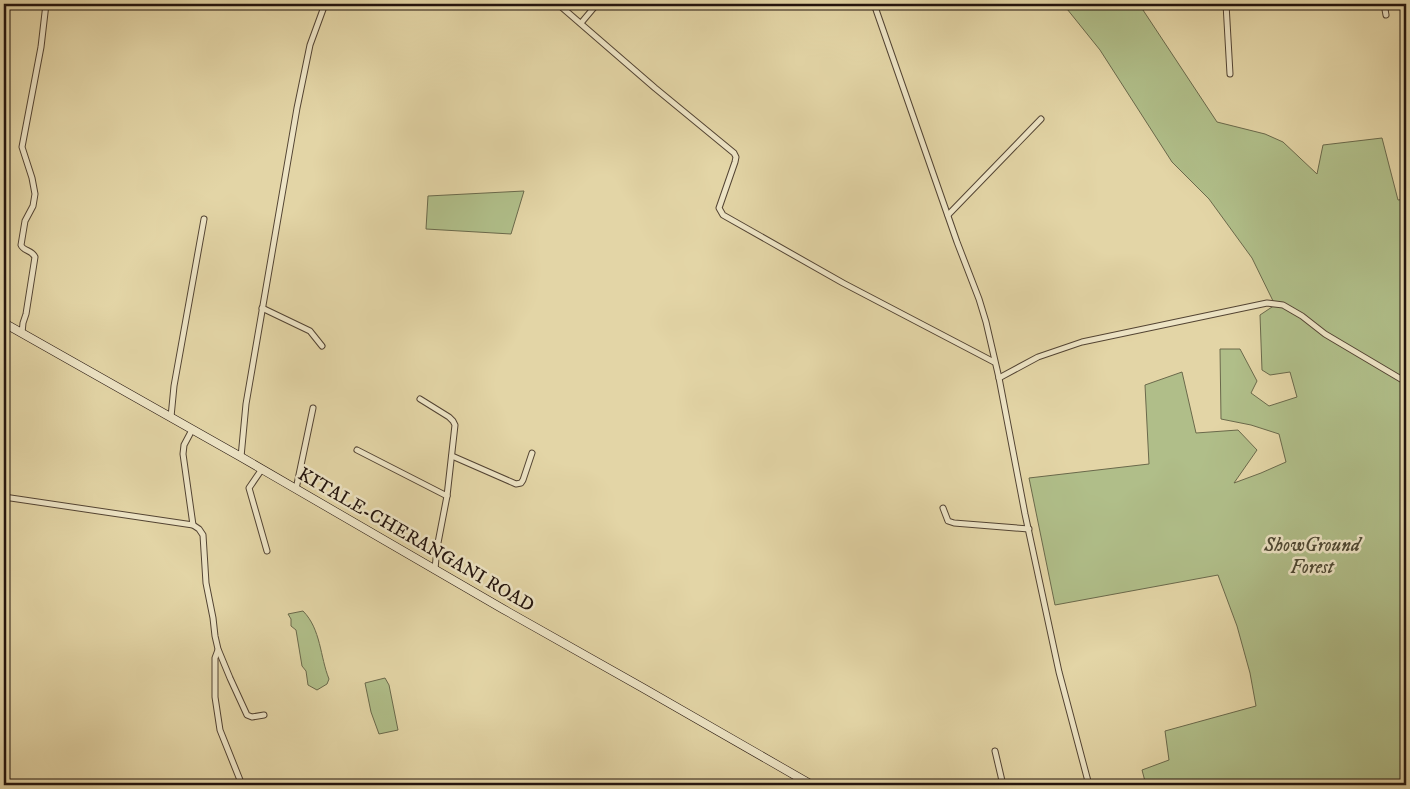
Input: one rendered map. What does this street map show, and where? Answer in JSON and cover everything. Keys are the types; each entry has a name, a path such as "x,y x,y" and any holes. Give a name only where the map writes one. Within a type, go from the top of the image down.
{"main road":[{"name":"KITALE-CHERANGANI ROAD","path":"4,323 242,457 435,570 812,785"}],"street":[{"path":"22,333 35,256 22,248 21,245 25,221 33,206 35,194 22,147 41,46 46,4"},
{"path":"242,457 246,404 297,108 310,45 325,4"},
{"path":"558,4 734,153 736,157 735,162 719,208 723,215 843,283 994,362"},
{"path":"581,23 597,4"},
{"path":"874,4 948,215 980,299 999,378 1059,672 1090,785"},
{"path":"1226,4 1230,74"},
{"path":"1384,4 1386,15"},
{"path":"948,215 1041,119"},
{"path":"171,417 174,386 204,219"},
{"path":"999,378 1038,357 1082,342 1267,302 1283,305 1302,316 1326,334 1406,382"},
{"path":"262,308 310,331 322,346"},
{"path":"420,399 449,417 454,423 452,456 435,570"},
{"path":"296,489 312,408"},
{"path":"192,430 184,445 183,454 193,525"},
{"path":"357,450 446,496"},
{"path":"452,456 516,484 521,483 523,480 532,453"},
{"path":"262,469 249,488 267,550"},
{"path":"4,497 193,525 199,528 203,535 206,583 218,649 247,715 252,717 264,715"},
{"path":"943,508 948,521 954,523 1029,529"},
{"path":"218,649 215,658 215,698 220,730 242,785"},
{"path":"995,750 1003,785"}],"green space":[{"name":"ShowGround Forest","path":"1063,4 1139,4 1217,122 1265,134 1283,142 1317,174 1323,145 1382,138 1398,200 1406,199 1406,785 1146,785 1142,770 1169,760 1165,731 1256,706 1250,673 1237,626 1218,575 1055,605 1029,478 1149,464 1145,385 1182,372 1196,433 1238,430 1257,450 1234,483 1286,462 1279,434 1251,425 1221,419 1220,349 1240,349 1257,381 1251,393 1269,406 1297,397 1290,372 1270,375 1262,370 1260,315 1275,305 1252,258 1209,199 1172,162 1100,50"},
{"path":"524,191 511,234 426,229 428,196"},
{"path":"303,611 309,618 317,635 329,679 327,684 317,690 308,685 306,671 302,666 296,630 291,626 291,619 288,614"},
{"path":"385,678 389,685 398,730 379,734 371,712 365,683"}]}
